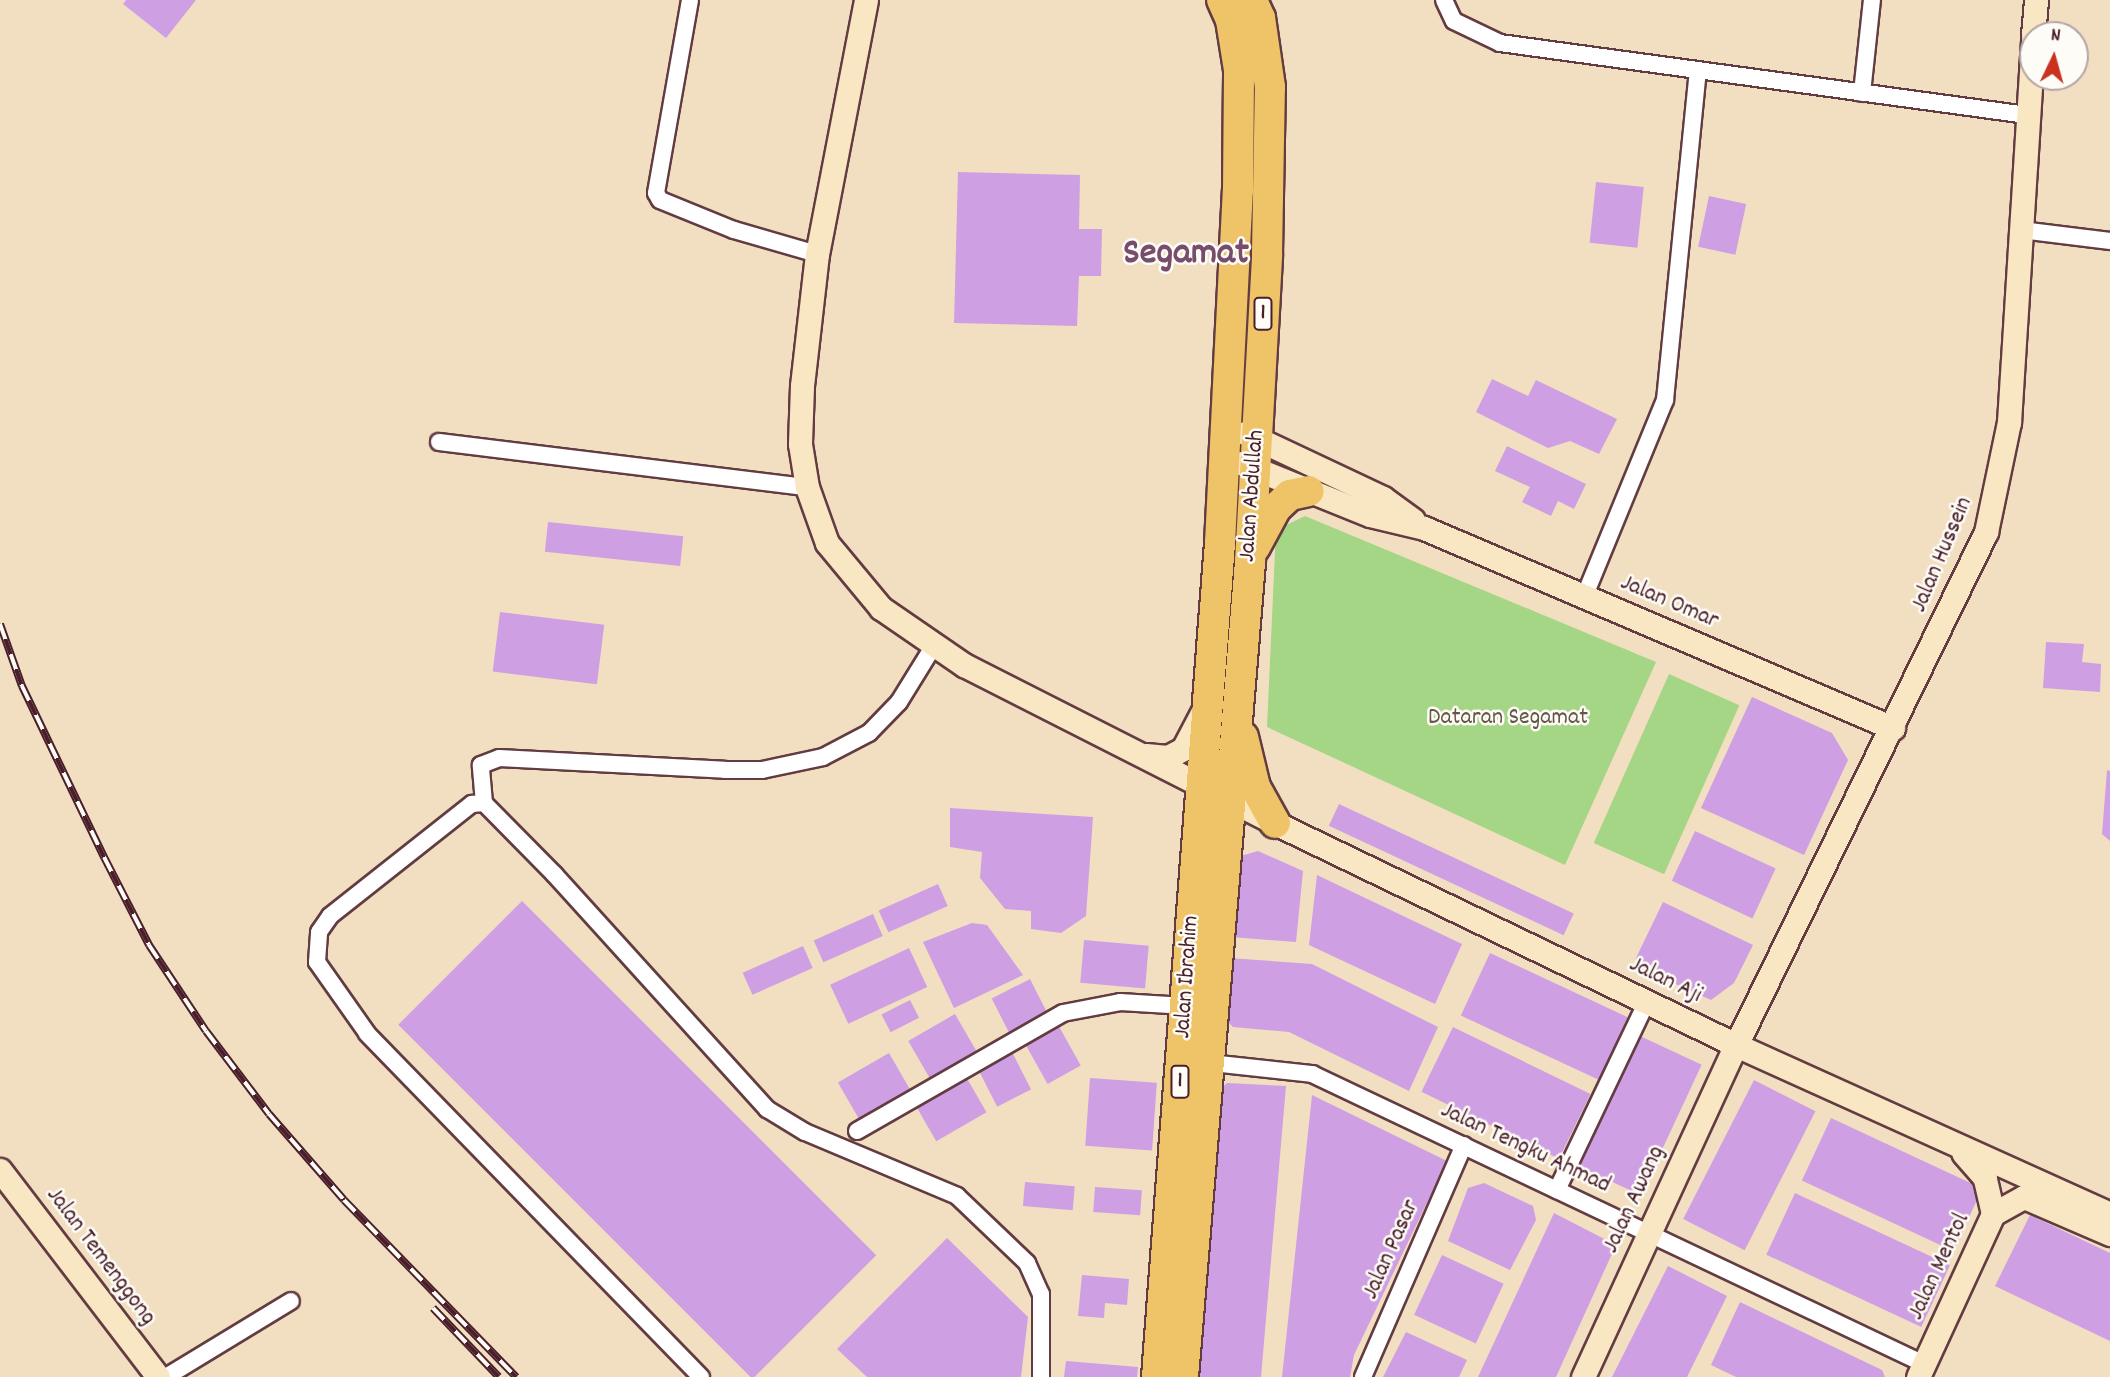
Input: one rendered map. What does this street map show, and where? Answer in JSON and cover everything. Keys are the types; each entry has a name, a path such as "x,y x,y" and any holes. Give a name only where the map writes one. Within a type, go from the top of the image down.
{"highway":[{"name":"Jalan Abdullah","path":"1202,786 1227,425 1238,190 1239,70 1231,20 1222,0"},
{"name":"Jalan Abdullah","path":"1229,800 1250,562 1268,191 1270,87 1260,18 1252,0"},
{"path":"1250,562 1276,508 1290,495 1309,491"},
{"path":"1238,695 1255,787 1275,823"},
{"name":"Jalan Ibrahim","path":"1157,1377 1202,786"},
{"name":"Jalan Ibrahim","path":"1183,1377 1211,1063 1229,800"}],"main road":[{"name":"Jalan Aji","path":"866,0 817,254 800,418 807,487 827,543 881,608 933,647 1275,823 1736,1045 2110,1214"},
{"name":"Jalan Hussein","path":"2034,21 2036,0"},
{"name":"Jalan Hussein","path":"1736,1045 1986,532 1995,501 2009,422 2029,91"},
{"name":"Jalan Omar","path":"1227,425 1383,498 1424,528"},
{"name":"Jalan Omar","path":"1225,457 1370,514 1424,528 1892,728"},
{"path":"1133,752 1168,757 1184,750 1208,695"},
{"name":"Jalan Awang","path":"1583,1377 1736,1045"},
{"name":"Jalan Mentol","path":"1921,1371 1993,1214 1985,1178 1956,1146"},
{"name":"Jalan Temenggong","path":"0,1170 158,1377"},
{"path":"1993,1214 2024,1197 2110,1234"}],"street":[{"path":"690,0 656,193 665,205 817,254"},
{"path":"1444,0 1454,21 1500,43 2027,115"},
{"path":"1862,93 1872,0"},
{"path":"1584,595 1665,400 1698,72"},
{"path":"2021,230 2110,241"},
{"path":"439,442 807,487"},
{"path":"933,647 898,702 869,733 823,757 762,770 499,758 481,765 484,803 767,1109 805,1132 957,1196 1027,1263 1041,1294 1041,1377"},
{"path":"484,803 460,809 330,916 319,932 317,962 367,1033 701,1377"},
{"path":"1558,1190 1647,1001"},
{"path":"857,1131 1063,1013 1120,1002 1186,1006"},
{"name":"Jalan Tengku Ahmad","path":"1211,1063 1301,1070 1649,1233 1921,1371"},
{"name":"Jalan Pasar","path":"1363,1376 1464,1145"},
{"path":"166,1377 291,1301"}],"green space":[{"name":"Dataran Segamat","path":"1305,516 1656,662 1565,865 1267,727 1276,530"},
{"path":"1669,674 1739,705 1664,874 1594,843"}],"building":[{"path":"126,0 196,0 166,38 123,4"},
{"path":"958,172 1080,175 1079,229 1102,229 1101,276 1079,276 1077,326 954,323"},
{"path":"1596,182 1644,187 1637,248 1590,243"},
{"path":"1709,196 1746,204 1735,255 1698,247"},
{"path":"1492,379 1528,396 1536,380 1617,419 1599,454 1570,441 1548,448 1476,412"},
{"path":"1507,446 1586,484 1574,509 1558,501 1551,516 1522,502 1530,487 1495,471"},
{"path":"548,522 683,536 680,566 545,552"},
{"path":"500,612 604,625 597,684 493,672"},
{"path":"2046,642 2084,644 2082,662 2101,664 2100,692 2043,688"},
{"path":"1752,697 1832,733 1848,760 1804,855 1701,808"},
{"path":"2107,770 2110,771 2110,841 2102,834"},
{"path":"1339,804 1574,913 1564,935 1329,826"},
{"path":"950,808 1093,817 1086,916 1061,933 1031,929 1031,911 1005,909 980,878 982,852 950,847"},
{"path":"1695,831 1776,869 1752,918 1672,881"},
{"path":"1258,851 1303,871 1296,942 1230,937 1237,857"},
{"path":"1317,875 1462,944 1435,1004 1309,945"},
{"path":"938,884 948,906 888,932 879,910"},
{"path":"522,901 876,1255 755,1377 751,1377 398,1025"},
{"path":"1663,902 1753,945 1734,983 1711,1000 1638,967 1636,958"},
{"path":"873,914 883,936 823,962 814,940"},
{"path":"972,923 987,925 1023,975 954,1008 923,942"},
{"path":"1084,940 1149,946 1145,989 1080,983"},
{"path":"803,946 813,968 752,995 743,973"},
{"path":"909,948 927,987 848,1024 830,985"},
{"path":"1490,953 1628,1017 1599,1080 1461,1016"},
{"path":"1229,958 1312,964 1438,1027 1409,1091 1289,1032 1233,1027 1224,1018"},
{"path":"1030,979 1049,1016 1011,1036 992,999"},
{"path":"910,1000 919,1018 891,1032 881,1015"},
{"path":"955,1014 978,1054 931,1081 908,1041"},
{"path":"1056,1021 1081,1066 1047,1084 1023,1039"},
{"path":"1453,1027 1591,1094 1559,1159 1421,1092"},
{"path":"1640,1036 1702,1065 1641,1195 1579,1167"},
{"path":"1012,1052 1031,1089 997,1107 978,1069"},
{"path":"889,1053 910,1090 859,1120 838,1082"},
{"path":"965,1075 986,1112 936,1141 915,1104"},
{"path":"1090,1078 1157,1083 1152,1151 1085,1146"},
{"path":"1754,1080 1815,1111 1745,1250 1683,1219"},
{"path":"1227,1083 1286,1086 1261,1377 1194,1377 1218,1091"},
{"path":"1312,1095 1447,1161 1354,1355 1350,1377 1282,1377"},
{"path":"1831,1118 1982,1189 1953,1251 1802,1181"},
{"path":"1025,1182 1075,1186 1073,1210 1023,1206"},
{"path":"1484,1183 1533,1206 1536,1220 1510,1270 1448,1241 1468,1188"},
{"path":"1095,1187 1142,1190 1140,1215 1093,1212"},
{"path":"1795,1193 1950,1265 1921,1327 1766,1255"},
{"path":"1554,1213 1616,1245 1556,1377 1478,1377"},
{"path":"2030,1215 2110,1253 2110,1341 1995,1286"},
{"path":"947,1238 1028,1317 1021,1377 867,1377 837,1349"},
{"path":"1442,1255 1504,1284 1476,1344 1414,1315"},
{"path":"1668,1266 1727,1296 1687,1377 1612,1377"},
{"path":"1082,1275 1129,1279 1127,1305 1105,1303 1104,1318 1078,1316"},
{"path":"1740,1302 1882,1370 1885,1377 1736,1377 1711,1365"},
{"path":"1406,1332 1467,1360 1459,1377 1383,1377"},
{"path":"1066,1361 1138,1367 1137,1377 1064,1377"}],"railway":[{"path":"0,624 22,686 104,857 149,945 206,1031 269,1114 344,1200 516,1377"},
{"path":"433,1308 499,1377"}],"district":[{"name":"Segamat","path":"1186,255"}]}
